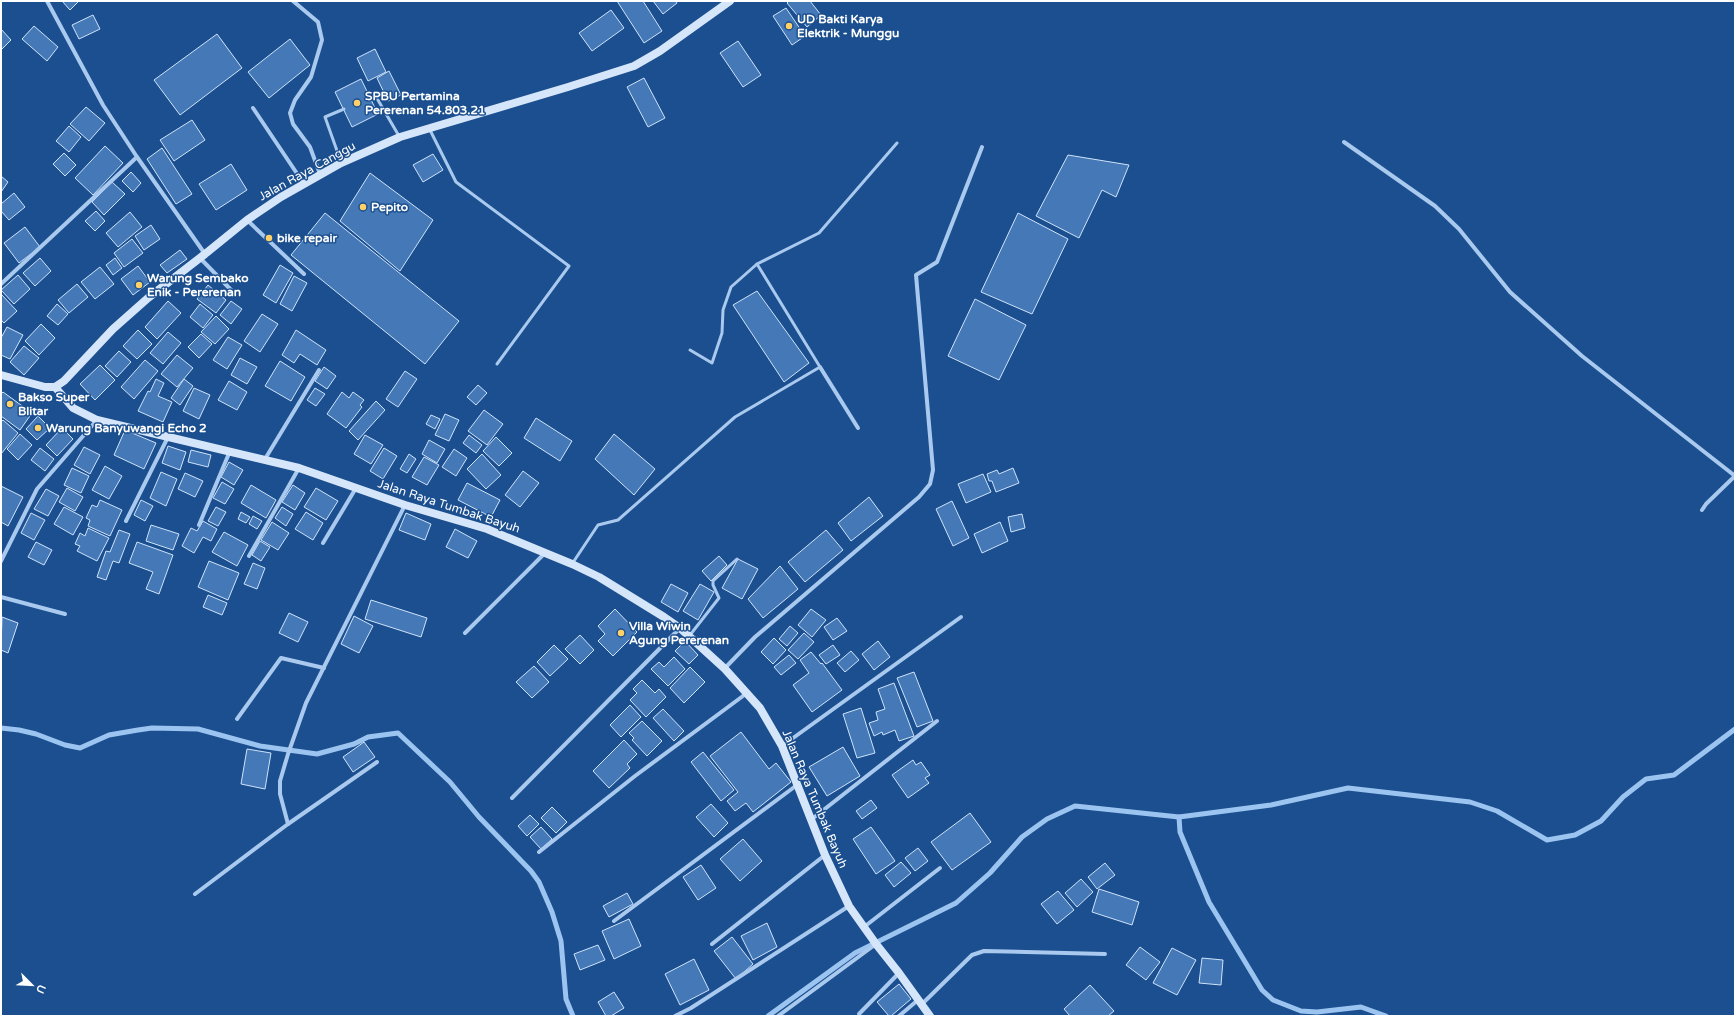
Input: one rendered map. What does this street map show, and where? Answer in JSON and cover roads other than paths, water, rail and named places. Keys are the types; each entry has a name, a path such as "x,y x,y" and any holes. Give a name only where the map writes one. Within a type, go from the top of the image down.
{"street":[{"path":"47,1 103,105 203,256 234,294"},
{"path":"293,1 318,22 322,40 311,76 290,113 293,124 310,147 320,175"},
{"name":"Jalan Raya Canggu","path":"55,387 64,381 113,329 142,303 247,220 281,197 341,163 400,137 634,66 660,51 730,1"},
{"path":"253,108 304,184"},
{"path":"1344,142 1435,206 1459,229 1490,269 1516,297 1582,356 1735,476 1706,504 1702,510"},
{"path":"725,669 755,638 919,497 930,484 933,470 916,274 937,262 982,147"},
{"path":"1,284 137,157"},
{"path":"247,220 304,274"},
{"path":"820,367 858,428"},
{"path":"265,460 319,370"},
{"path":"1,375 45,387 55,387"},
{"name":"Jalan Raya Tumbak Bayuh","path":"55,387 73,408 97,420 299,468 405,505 487,529 572,564 599,577 680,628 725,669 763,713 782,746 825,855 849,906 930,1016"},
{"path":"2,559 37,489 97,420"},
{"path":"126,521 169,437"},
{"path":"199,525 230,451"},
{"path":"249,556 299,468"},
{"path":"323,543 356,488"},
{"path":"288,824 280,794 280,781 306,703 405,505"},
{"path":"465,633 546,553"},
{"path":"1,597 65,614"},
{"path":"782,746 961,617"},
{"path":"512,798 680,628"},
{"path":"237,719 281,658 324,668"},
{"path":"539,852 635,776 747,693"},
{"path":"812,820 937,721"},
{"path":"195,894 288,824 377,762"},
{"path":"614,922 797,784"},
{"path":"712,944 825,855"},
{"path":"866,931 940,868"},
{"path":"675,1016 691,1008 849,906"},
{"path":"778,1016 876,944"},
{"path":"898,1016 920,1002 972,955 984,950 1106,954"},
{"path":"859,1014 899,973"}],"lane":[{"path":"370,97 375,95 400,137"},
{"path":"341,163 325,117 344,109"},
{"path":"429,128 456,182 569,266 497,364"},
{"path":"690,350 712,363 722,333 723,310 731,287 757,264 820,233 897,143"},
{"path":"572,564 598,525 618,520 735,417 820,367 757,264"},
{"path":"689,637 719,598 712,585 713,581 737,558"}],"waterway":[{"path":"1,728 36,734 65,745 80,748 109,735 138,730 152,728 198,729 260,746 317,754 354,744 368,737 398,733 450,782 479,817 531,871 539,882 552,912 561,941 566,999 573,1016"},
{"path":"768,1016 855,953 956,903 990,873 1022,837 1047,819 1075,806 1179,817 1271,805 1348,788 1470,802 1497,811 1547,840 1575,835 1601,821 1623,797 1646,779 1674,775 1735,729"},
{"path":"1179,817 1180,832 1209,902 1262,990 1273,1000 1301,1011 1317,1012 1361,1007 1386,1016"}],"place":[{"name":"UD Bakti Karya Elektrik - Munggu","path":"789,26"},
{"name":"SPBU Pertamina Pererenan 54.803.21","path":"357,103"},
{"name":"Pepito","path":"363,207"},
{"name":"bike repair","path":"269,238"},
{"name":"Warung Sembako Enik - Pererenan","path":"139,285"},
{"name":"Bakso Super Blitar","path":"10,404"},
{"name":"Warung Banyuwangi Echo 2","path":"38,428"},
{"name":"Villa Wiwin Agung Pererenan","path":"621,633"}]}
